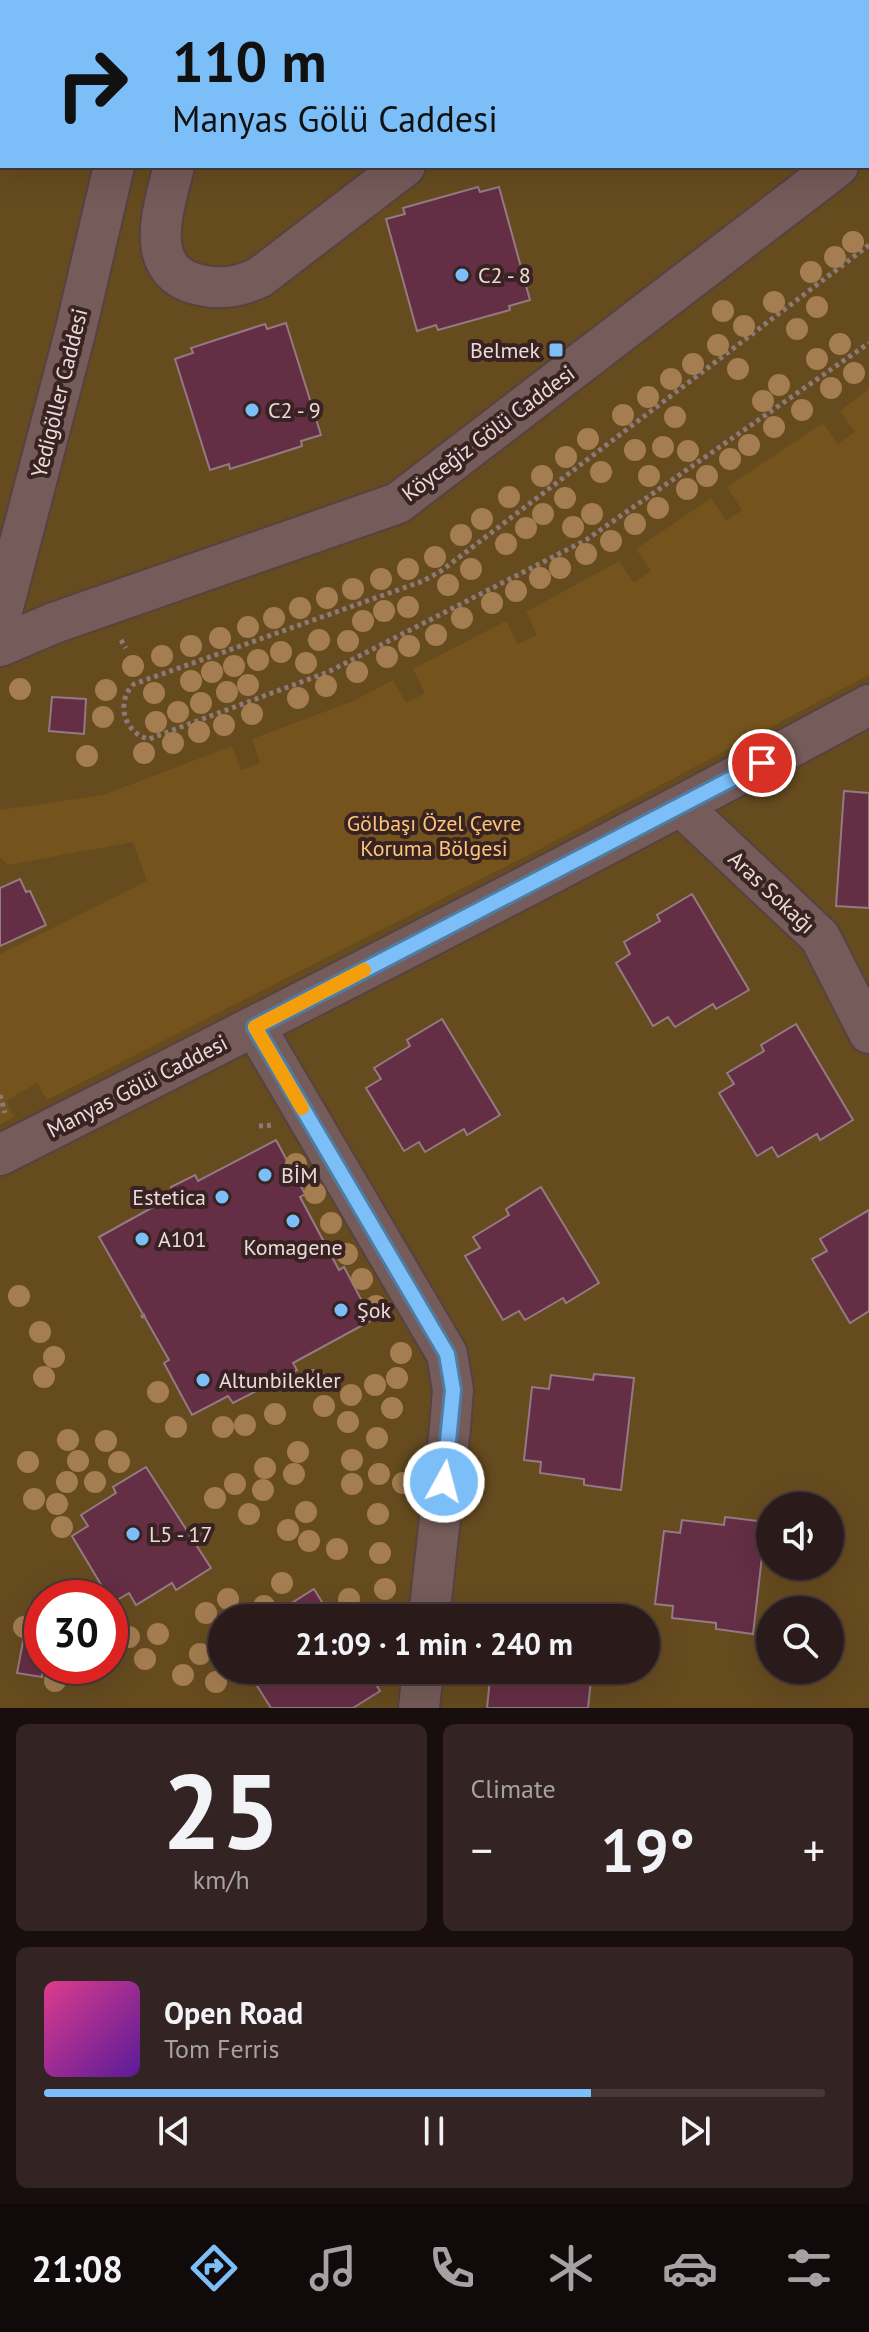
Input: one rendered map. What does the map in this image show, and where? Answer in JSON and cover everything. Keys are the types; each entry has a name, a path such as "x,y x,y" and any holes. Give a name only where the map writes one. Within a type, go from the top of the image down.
{"street":[{"name":"Yedigöller Caddesi","path":"0,619 76,329 114,168"},
{"path":"174,168 161,225 165,261 174,276 220,288 245,285 260,277 402,168"},
{"name":"Köyceğiz Gölü Caddesi","path":"0,646 54,623 398,503 835,168"},
{"name":"Manyas Gölü Caddesi","path":"0,1155 255,1027 869,705"},
{"name":"Aras Sokağı","path":"681,806 820,937 869,1033"},
{"path":"255,1027 447,1354 453,1390 431,1604"},
{"path":"419,1708 422,1684"}],"path":[{"path":"869,245 441,571 423,581 134,684 124,698 123,710 127,722 139,737 149,739 328,672 586,540 869,343"},
{"path":"121,640 126,648"}],"green space":[{"name":"Gölbaşı Özel Çevre Koruma Bölgesi","path":"0,168 869,168 869,1708 0,1708"},
{"path":"869,389 869,675 532,853 47,1100 37,1083 6,1101 14,1117 0,1124 0,954 147,881 133,842 8,865 0,857 0,810 103,795 232,746 241,770 260,763 252,739 353,701 393,680 406,703 425,693 413,669 506,621 518,644 537,635 526,612 619,561 634,583 651,571 636,549 711,498 726,521 742,510 727,487 823,423 838,444 855,432 840,411"}],"building":[{"name":"C2 - 8","path":"478,187 480,192 499,187 530,300 509,306 510,310 438,330 436,325 417,331 386,219 405,214 403,208"},
{"name":"C2 - 9","path":"286,323 321,435 301,441 302,446 230,469 229,464 210,470 175,359 193,353 191,348 265,324 267,329"},
{"path":"52,697 86,699 84,734 49,731"},
{"path":"844,791 869,793 869,908 836,906"},
{"path":"20,879 26,892 30,891 46,925 0,946 0,888"},
{"path":"692,894 749,990 716,1009 713,1004 675,1027 668,1017 653,1026 616,963 630,954 624,942 660,921 657,915"},
{"path":"442,1019 500,1115 467,1135 464,1129 425,1152 419,1142 404,1151 366,1088 381,1079 374,1068 410,1046 407,1040"},
{"path":"796,1024 853,1120 820,1140 817,1134 778,1157 772,1147 757,1156 719,1093 734,1084 727,1073 764,1051 761,1045"},
{"path":"276,1140 305,1194 300,1197 339,1270 344,1267 372,1320 293,1363 297,1370 233,1403 228,1396 192,1415 164,1363 169,1360 99,1237 175,1195 171,1187 195,1175 198,1181"},
{"path":"541,1187 599,1283 566,1303 563,1298 525,1320 519,1311 503,1320 465,1256 480,1248 473,1237 509,1215 506,1209"},
{"path":"869,1210 869,1311 850,1323 812,1259 827,1251 820,1239"},
{"path":"594,1374 634,1378 621,1490 584,1485 584,1479 540,1473 541,1462 524,1460 532,1387 549,1389 551,1375 593,1380"},
{"name":"L5 - 17","path":"146,1467 211,1568 176,1590 172,1583 136,1605 128,1594 128,1580 98,1580 72,1536 88,1526 81,1515 116,1493 113,1487"},
{"path":"725,1517 756,1521 756,1580 759,1580 753,1634 716,1629 716,1623 672,1618 673,1606 655,1604 664,1531 680,1533 682,1520 724,1525"},
{"path":"314,1589 323,1604 290,1604"},
{"path":"24,1636 24,1674 17,1673"},
{"path":"256,1684 376,1684 380,1691 353,1708 271,1708"},
{"path":"490,1684 591,1684 588,1708 487,1708"}],"slow traffic":[{"path":"302,1108 255,1027 364,970"}],"place":[{"name":"C2 - 8","path":"462,275"},
{"name":"Belmek","path":"556,350"},
{"name":"C2 - 9","path":"252,410"},
{"name":"BİM","path":"265,1175"},
{"name":"Estetica","path":"222,1197"},
{"name":"Komagene","path":"293,1221"},
{"name":"A101","path":"142,1239"},
{"name":"Şok","path":"341,1310"},
{"name":"Altunbilekler","path":"203,1380"},
{"name":"L5 - 17","path":"133,1534"}],"route":[{"path":"444,1482 453,1390 447,1354 255,1027 762,763"}]}
